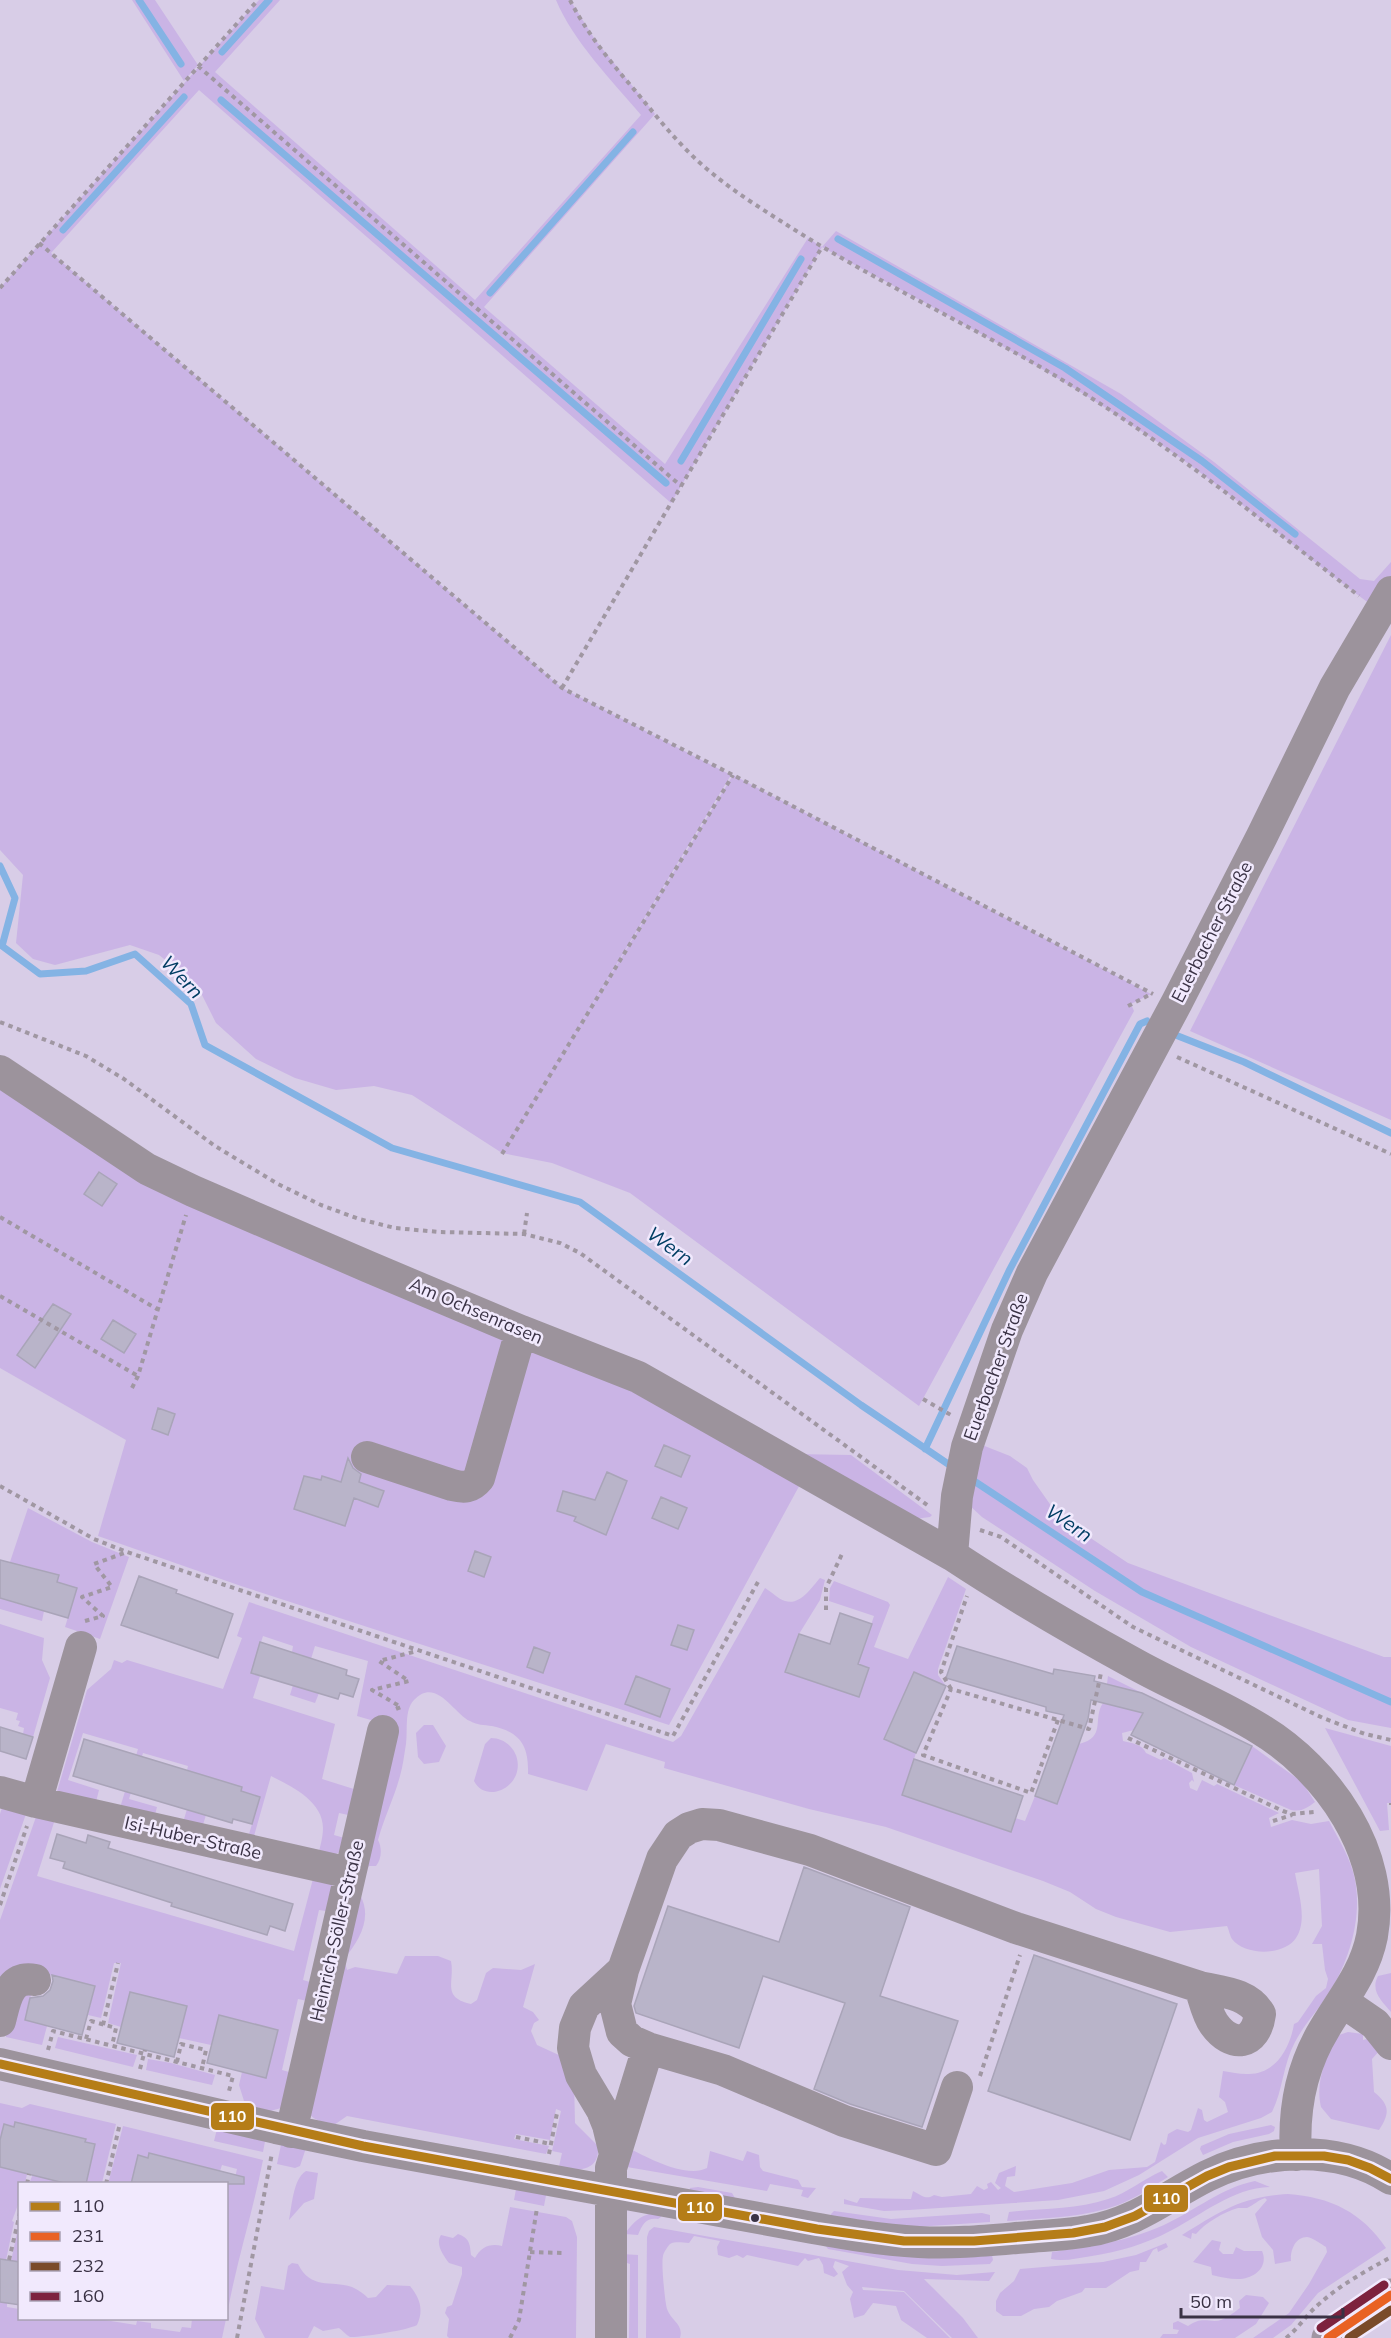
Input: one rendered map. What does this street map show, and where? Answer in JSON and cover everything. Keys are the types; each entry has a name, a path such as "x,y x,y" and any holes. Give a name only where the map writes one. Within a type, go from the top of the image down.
{"main road":[{"path":"1328,2338 1391,2295"}],"street":[{"name":"Euerbacher Straße","path":"964,1563 956,1509 967,1447 1006,1330 1032,1273 1152,1046 1164,998 1262,836 1335,687 1385,601"},
{"name":"Am Ochsenrasen","path":"0,1071 147,1169 193,1191 521,1331 638,1377 964,1563"},
{"path":"367,1457 452,1485 462,1487 474,1483 479,1478 521,1331"},
{"path":"964,1563 1108,1649 1260,1728 1289,1749 1313,1771 1338,1804 1358,1837 1368,1863 1379,1954 1357,1979 1317,2042 1304,2074 1296,2111 1296,2154"},
{"path":"36,1802 81,1647"},
{"name":"Heinrich-Söller-Straße","path":"291,2132 386,1721"},
{"name":"Isi-Huber-Straße","path":"0,1792 350,1873"},
{"path":"957,2088 936,2150 844,2121 723,2070 648,2048 632,2041 622,2032 615,2004 623,1970 668,1848 678,1835 702,1824 735,1828 810,1850 1028,1932 1200,1987"},
{"path":"615,2154 602,2110 581,2075 573,2048 575,2028 584,2006 623,1970"},
{"path":"0,2021 6,1997 11,1988 19,1981 35,1980"},
{"path":"1343,2002 1375,2024 1391,2044"},
{"path":"611,2338 611,2168 648,2048"},
{"path":"0,2064 291,2132 871,2238 921,2242 966,2242 1087,2232 1109,2227 1141,2215 1195,2182 1226,2168 1267,2157 1296,2154 1349,2161 1374,2169 1391,2179"}],"path":[{"path":"0,288 258,0"},
{"path":"570,0 596,41 678,141 737,193 822,247 1054,376 1140,430 1219,488 1385,601"},
{"path":"198,66 681,486"},
{"path":"39,243 562,688 1164,998"},
{"path":"562,688 822,247"},
{"path":"502,1154 733,775"},
{"path":"1128,1006 1164,998"},
{"path":"0,1022 86,1056 124,1079 215,1146 278,1184 321,1205 359,1219 395,1228 439,1232 524,1234 560,1243 580,1253 935,1510 956,1509 1133,1627 1323,1718 1365,1734 1391,1740"},
{"path":"1152,1046 1391,1154"},
{"path":"132,1388 138,1376 193,1191"},
{"path":"524,1234 527,1213"},
{"path":"0,1217 157,1309"},
{"path":"0,1296 138,1376"},
{"path":"923,1399 953,1416"},
{"path":"0,1486 94,1539 127,1552 673,1736 759,1580"},
{"path":"81,1647 75,1624 103,1616 82,1597 112,1587 94,1564 127,1552"},
{"path":"826,1610 826,1588 842,1554"},
{"path":"964,1563 941,1672 951,1689 1089,1729 1108,1649"},
{"path":"386,1721 401,1707 372,1690 409,1681 379,1661 420,1650"},
{"path":"951,1689 923,1755 1031,1793 1058,1720"},
{"path":"1128,1738 1292,1814"},
{"path":"0,1905 36,1802"},
{"path":"1273,1821 1292,1814 1314,1812 1338,1804"},
{"path":"957,2088 974,2094 1028,1932"},
{"path":"103,2025 118,1963"},
{"path":"86,2039 91,2021 116,2028 112,2046"},
{"path":"46,2054 54,2029 233,2076"},
{"path":"177,2062 181,2044 206,2050 202,2068"},
{"path":"140,2072 145,2052"},
{"path":"229,2093 234,2070"},
{"path":"549,2158 557,2113"},
{"path":"106,2182 120,2122"},
{"path":"516,2137 551,2144"},
{"path":"237,2338 271,2158"},
{"path":"27,2182 29,2174"},
{"path":"510,2338 519,2320 537,2208"},
{"path":"9,2260 18,2222"},
{"path":"530,2252 566,2253"},
{"path":"1286,2338 1331,2294 1391,2257"}],"shaded area":[{"path":"132,0 155,0 198,65 184,81"},
{"path":"259,0 280,0 215,72 475,300 641,115 572,30 556,0 570,0 596,41 655,114 484,307 665,464 808,238 822,247 671,503 199,90 51,253 562,688 731,775 552,1071 733,775 1151,994 1131,1004 1134,1011 919,1406 630,1193 552,1163 502,1153 412,1095 374,1086 336,1090 295,1078 256,1059 216,1023 197,985 159,955 130,945 55,965 33,959 16,943 23,875 0,850 0,288"},
{"path":"836,231 1121,394 1214,462 1360,579 1374,581 1391,562 1391,591 1378,610 1200,472 1100,404 1022,357 822,247"},
{"path":"1391,635 1391,1120 1190,1031"},
{"path":"0,1084 505,1332 478,1498 525,1348 626,1381 803,1479 669,1725 241,1586 98,1536 126,1440 0,1368"},
{"path":"977,1443 1010,1456 1027,1468 1059,1517 1128,1563 1384,1657 1391,1657 1391,1728 1348,1720 1191,1647 1095,1591 982,1517 969,1505"},
{"path":"794,1454 851,1455 932,1515 915,1519"},
{"path":"28,1508 92,1542 129,1557 100,1639 65,1627 77,1588 57,1582 58,1575 22,1565 12,1602 44,1611 42,1621 0,1609 0,1592"},
{"path":"948,1577 966,1589 938,1669 938,1675 946,1686 914,1672 884,1738 916,1753 902,1795 1010,1832 1015,1818 1025,1821 1035,1796 1057,1803 1079,1744 1093,1737 1103,1703 1122,1688 1107,1684 1108,1676 1150,1697 1134,1730 1122,1733 1123,1741 1133,1743 1146,1753 1161,1760 1164,1758 1192,1773 1194,1782 1192,1780 1189,1783 1190,1788 1197,1791 1202,1780 1214,1786 1217,1784 1279,1813 1269,1818 1271,1827 1292,1820 1311,1824 1329,1821 1353,1872 1357,1908 1349,1951 1331,1990 1295,2042 1272,2112 1261,2118 1198,2138 1139,2175 1104,2191 1058,2200 909,2210 884,2211 844,2204 844,2199 857,2203 860,2198 911,2199 913,2191 928,2197 971,2194 977,2186 984,2190 991,2182 998,2190 1001,2188 995,2183 999,2173 1016,2166 1015,2176 1007,2177 1005,2186 1014,2192 1072,2183 1109,2170 1147,2167 1155,2162 1161,2142 1166,2144 1168,2134 1177,2129 1188,2132 1191,2130 1198,2108 1202,2110 1204,2120 1207,2122 1228,2112 1225,2102 1219,2097 1223,2071 1256,2073 1273,2065 1285,2051 1294,2024 1298,2022 1316,1996 1326,1988 1328,1979 1322,1944 1312,1944 1322,1926 1319,1869 1295,1873 1302,1915 1300,1931 1296,1938 1290,1944 1274,1951 1255,1951 1238,1945 1232,1939 1227,1926 1170,1932 1116,1917 1096,1909 1070,1892 1043,1881 886,1827 809,1809 664,1768 665,1762 606,1744 587,1791 528,1774 527,1755 521,1741 516,1736 502,1729 472,1722 437,1694 430,1692 414,1700 409,1709 401,1772 378,1840 381,1849 380,1857 376,1866 369,1866 363,1876 395,1727 357,1716 368,1661 315,1646 302,1688 319,1693 315,1703 290,1695 302,1655 292,1652 293,1646 263,1636 251,1673 260,1676 253,1698 335,1724 322,1779 357,1790 353,1816 339,1813 334,1835 348,1839 337,1854 318,1856 323,1828 318,1810 305,1796 271,1776 252,1843 247,1841 260,1797 241,1791 242,1787 206,1815 201,1831 182,1826 195,1782 185,1779 188,1766 143,1753 129,1799 157,1807 154,1819 119,1811 138,1749 83,1733 68,1780 99,1790 95,1806 56,1795 87,1690 111,1669 114,1660 122,1663 127,1660 223,1689 242,1638 237,1636 249,1602 673,1742 681,1736 765,1588 780,1599 790,1602 805,1595 820,1578 825,1580 820,1600 799,1634 785,1672 869,1668 858,1664 874,1616 829,1601 830,1588 834,1581 888,1602 890,1605 874,1647 908,1659"},
{"path":"0,1624 44,1638 42,1660 50,1678 33,1737 23,1734 24,1728 18,1726 20,1721 16,1720 18,1713 0,1708"},
{"path":"424,1725 433,1725 446,1746 439,1762 424,1764 418,1757 416,1733"},
{"path":"1325,1728 1391,1746 1391,1803 1387,1803 1389,1830 1380,1831"},
{"path":"491,1738 509,1745 518,1761 513,1781 496,1792 478,1787 474,1781 485,1744"},
{"path":"1252,1746 1302,1782 1315,1802 1304,1809 1291,1810 1234,1785"},
{"path":"3,1804 27,1811 0,1889 0,1814"},
{"path":"37,1814 56,1816 37,1876 294,1951 314,1875 332,1883 333,1912 319,1910 303,1980 317,1984 312,2002 298,1999 282,2070 296,2074 285,2107 270,2111 245,2104 239,2085 242,2072 266,2078 277,2030 219,2015 211,2045 179,2038 187,2006 130,1992 121,2027 108,2023 121,1963 114,1963 101,2018 88,2015 95,1986 33,1971 0,1986 0,1920"},
{"path":"355,1893 360,1895 364,1904 365,1921 355,1945 344,1959 347,1970 355,1967 397,1974 405,1956 438,1956 451,1961 453,1993 462,2001 471,2004 477,2000 486,1973 493,1968 521,1970 535,1964 523,2007 533,2012 539,2020 534,2023 531,2031 537,2045 561,2056 564,2072 574,2082 575,2123 598,2146 598,2154 591,2165 580,2170 558,2171 562,2153 552,2151 561,2111 556,2109 550,2140 516,2134 514,2139 549,2146 546,2154 347,2116 334,2125 310,2115 307,2110 306,2097 310,2079 315,2078"},
{"path":"1391,1973 1391,2012 1378,1996 1375,1986 1378,1976"},
{"path":"33,1987 25,2020 47,2026 42,2045 6,2037 5,2033 12,1999"},
{"path":"1348,2032 1363,2034 1363,2040 1367,2039 1380,2050 1372,2059 1374,2092 1386,2105 1387,2110 1379,2130 1331,2119 1321,2107 1319,2088 1325,2062 1336,2036"},
{"path":"58,2037 137,2055 133,2067 55,2048"},
{"path":"148,2059 215,2075 212,2085 146,2070"},
{"path":"0,2103 22,2108 30,2104 116,2124 102,2182 86,2182 95,2145 85,2142 85,2139 15,2122 14,2127 4,2125 0,2140"},
{"path":"218,2125 266,2136 263,2152 214,2141"},
{"path":"1271,2125 1275,2127 1274,2131 1269,2134 1233,2142 1203,2155 1200,2149 1201,2146 1229,2134"},
{"path":"123,2126 263,2160 228,2310 228,2182 229,2177 235,2178 237,2169 222,2165 220,2171 149,2153 148,2158 138,2156 131,2182 109,2182"},
{"path":"282,2140 307,2145 300,2166 295,2168 277,2164"},
{"path":"628,2148 667,2166 688,2171 707,2168 710,2151 743,2161 747,2151 759,2155 760,2167 763,2171 798,2180 802,2187 816,2188 808,2198 801,2196 803,2190 770,2184 767,2191 621,2166"},
{"path":"0,2167 27,2174 25,2182 18,2182 18,2205 12,2221 14,2222 6,2260 0,2259"},
{"path":"34,2171 63,2182 30,2182"},
{"path":"306,2171 318,2173 314,2199 304,2203 289,2220 298,2180"},
{"path":"1162,2171 1168,2177 1118,2205 1091,2213 1007,2221 1009,2212 1096,2203 1122,2193"},
{"path":"1255,2181 1270,2187 1230,2197 1161,2236 1142,2244 1092,2256 1066,2260 1051,2259 1052,2252 1109,2243 1150,2231 1231,2189"},
{"path":"517,2184 547,2190 544,2206 514,2200"},
{"path":"698,2187 732,2193 735,2198 689,2195 690,2188"},
{"path":"1288,2194 1318,2199 1344,2209 1356,2216 1377,2235 1386,2248 1318,2293 1291,2325 1273,2338 1253,2338 1289,2313 1327,2252 1326,2247 1307,2237 1299,2239 1291,2253 1291,2261 1275,2264 1273,2250 1262,2237 1255,2214 1267,2200 1265,2198 1247,2208 1238,2208 1221,2215 1196,2234 1192,2233 1191,2239 1182,2235 1208,2219 1244,2202 1257,2198"},
{"path":"510,2207 566,2217 572,2221 577,2237 576,2338 449,2338 447,2336 449,2319 445,2313 447,2307 452,2305 462,2267 449,2263 444,2257 439,2246 439,2238 441,2235 453,2238 458,2234 465,2237 471,2255 475,2258 486,2247 502,2246"},
{"path":"834,2211 891,2219 982,2213 990,2215 990,2222 900,2228 830,2220"},
{"path":"662,2212 658,2219 645,2222 638,2235 625,2234 632,2224 641,2218"},
{"path":"654,2227 898,2270 957,2275 995,2272 989,2281 924,2279 963,2318 978,2338 952,2338 904,2291 862,2287 863,2290 904,2292 950,2338 927,2338 901,2320 896,2306 873,2303 864,2315 854,2318 850,2299 853,2292 847,2285 842,2272 849,2266 835,2261 833,2267 838,2274 834,2277 824,2273 819,2258 808,2261 805,2258 798,2266 747,2255 743,2258 737,2255 729,2258 718,2255 717,2247 720,2241 694,2236 689,2243 670,2244 663,2256 666,2305 679,2326 680,2338 646,2338 647,2237 649,2231"},
{"path":"18,2229 18,2262 11,2261"},
{"path":"1212,2240 1221,2242 1219,2250 1223,2254 1233,2254 1236,2247 1244,2251 1262,2251 1264,2257 1262,2267 1249,2277 1238,2279 1212,2275 1211,2267 1193,2262"},
{"path":"1166,2243 1168,2247 1158,2252 1157,2248 1153,2250 1146,2262 1140,2262 1139,2270 1130,2272 1106,2288 1085,2288 1082,2292 1057,2301 1049,2307 1034,2309 1021,2316 1003,2316 996,2311 996,2301 1000,2293 1014,2281 1020,2269 1103,2262 1136,2255"},
{"path":"825,2245 992,2255 993,2260 990,2264 942,2266 912,2264 828,2249"},
{"path":"622,2254 638,2255 638,2338 629,2338 630,2264 624,2262"},
{"path":"292,2263 298,2264 309,2278 315,2281 352,2287 368,2298 376,2297 387,2285 410,2286 420,2304 417,2325 355,2337 350,2337 339,2328 323,2331 314,2326 308,2338 265,2338 255,2319 261,2286 284,2290 288,2266"},
{"path":"1246,2295 1263,2297 1269,2303 1256,2324 1235,2338 1160,2338 1163,2334 1177,2334 1179,2330 1173,2329 1173,2323 1178,2321 1188,2326 1198,2321 1218,2321 1225,2318 1240,2308 1239,2301"},
{"path":"0,2302 7,2303 7,2307 18,2309 18,2320 104,2320 136,2325 137,2321 151,2323 151,2328 180,2332 182,2327 191,2328 192,2320 226,2320 222,2338 0,2338"}],"building":[{"path":"99,1172 117,1184 102,1206 84,1194"},
{"path":"53,1304 71,1314 35,1368 17,1355"},
{"path":"113,1320 136,1334 124,1353 101,1339"},
{"path":"158,1408 175,1414 168,1435 152,1429"},
{"path":"664,1445 690,1456 681,1477 655,1466"},
{"path":"348,1458 353,1468 361,1474 359,1482 384,1491 378,1507 354,1498 345,1526 294,1509 304,1476 321,1480 322,1476 341,1482"},
{"path":"607,1472 627,1481 606,1535 574,1521 576,1517 557,1511 563,1491 595,1500"},
{"path":"661,1497 687,1508 678,1529 652,1518"},
{"path":"475,1551 491,1557 484,1577 468,1571"},
{"path":"0,1560 59,1575 57,1582 77,1588 68,1618 0,1598"},
{"path":"139,1576 177,1590 176,1593 233,1614 218,1658 121,1625"},
{"path":"840,1613 872,1624 858,1664 869,1668 859,1697 785,1672 799,1634 830,1644"},
{"path":"678,1625 694,1630 687,1650 671,1645"},
{"path":"260,1642 347,1670 346,1675 359,1679 353,1697 340,1693 338,1699 251,1673"},
{"path":"957,1646 1053,1674 1054,1669 1095,1676 1094,1681 1142,1693 1252,1746 1234,1785 1131,1735 1143,1713 1091,1700 1088,1719 1057,1804 1035,1796 1064,1715 1046,1711 1046,1707 946,1678"},
{"path":"534,1647 550,1653 543,1673 527,1667"},
{"path":"914,1672 946,1686 916,1753 884,1739"},
{"path":"636,1676 670,1689 660,1717 625,1704"},
{"path":"0,1727 33,1737 26,1759 0,1751"},
{"path":"84,1739 242,1787 241,1791 260,1797 252,1824 233,1819 232,1823 73,1776"},
{"path":"914,1759 1023,1796 1011,1832 902,1795"},
{"path":"57,1834 86,1843 88,1835 110,1842 108,1848 293,1904 285,1931 270,1926 267,1935 171,1906 172,1903 63,1868 65,1862 50,1858"},
{"path":"804,1867 910,1907 880,1996 958,2021 922,2127 850,2104 814,2089 845,2003 763,1976 739,2048 636,2013 634,2006 668,1906 779,1942"},
{"path":"1034,1955 1177,2004 1130,2140 988,2091"},
{"path":"52,1975 95,1986 82,2035 25,2020 30,1998 43,1996 50,1990"},
{"path":"130,1992 187,2006 174,2057 117,2043"},
{"path":"219,2015 278,2030 266,2078 207,2063"},
{"path":"15,2122 86,2139 85,2142 95,2144 86,2182 60,2182 0,2167 0,2140 4,2124 14,2127"},
{"path":"149,2153 244,2177 244,2184 131,2182 138,2155 148,2158"},
{"path":"0,2259 18,2262 18,2305 0,2302"}],"waterway":[{"path":"139,0 181,64"},
{"path":"222,52 269,0"},
{"path":"63,230 184,97"},
{"path":"221,100 666,483"},
{"path":"490,293 633,132"},
{"path":"838,239 1065,368 1202,461 1295,534"},
{"path":"681,461 801,259"},
{"name":"Wern","path":"0,866 15,898 2,946 40,974 86,971 135,954 191,1004 205,1045 392,1148 580,1202 861,1405 954,1468"},
{"path":"925,1449 1009,1271 1140,1024 1147,1021"},
{"path":"1178,1036 1244,1062 1391,1133"},
{"name":"Wern","path":"968,1477 1142,1592 1391,1702"}],"transit line":[{"name":"110","path":"0,2064 363,2146 817,2229 904,2241 974,2241 1073,2233 1105,2227 1135,2216 1207,2176 1229,2167 1275,2156 1324,2156 1348,2160 1391,2179"},
{"name":"160","path":"1321,2328 1384,2285"},
{"name":"231","path":"1328,2338 1391,2295"},
{"name":"232","path":"1349,2338 1391,2310"}]}
